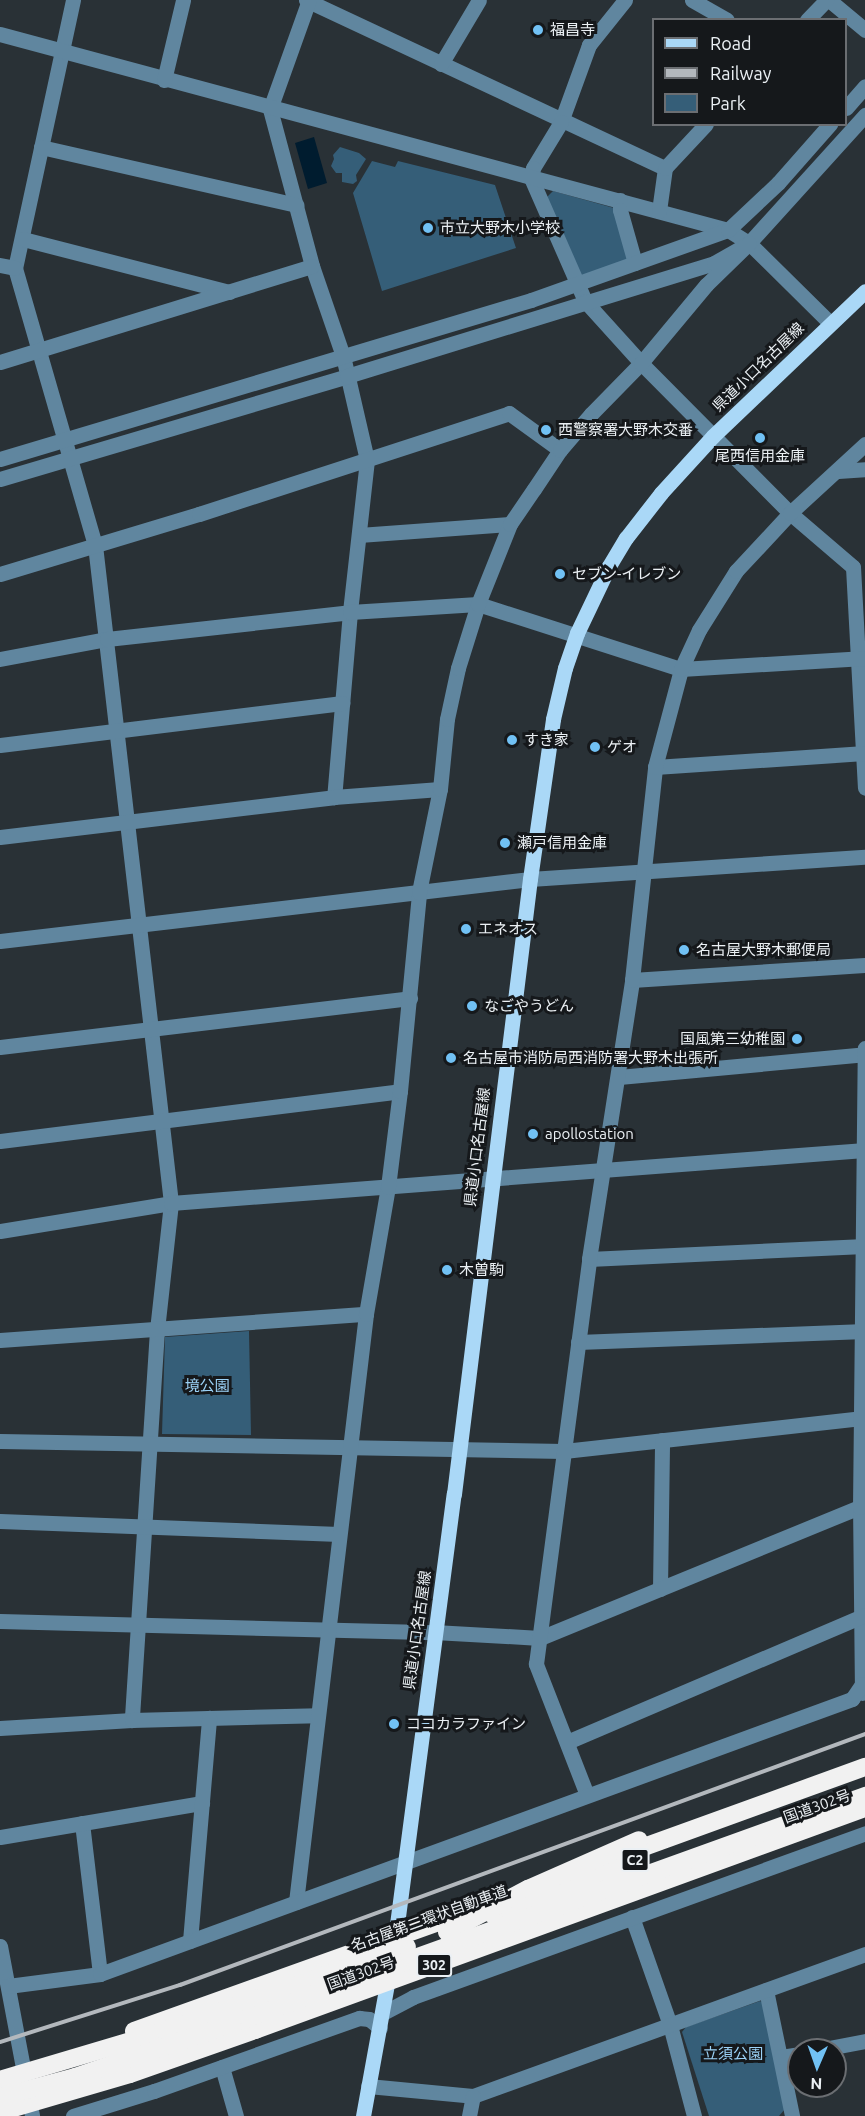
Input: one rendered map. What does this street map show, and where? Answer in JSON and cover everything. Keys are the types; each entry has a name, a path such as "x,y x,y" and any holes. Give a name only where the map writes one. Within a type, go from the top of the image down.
{"highway":[{"path":"447,1932 528,1889 639,1840 865,1757"},
{"name":"国道302号","path":"0,2071 183,2015 865,1767"},
{"name":"名古屋第二環状自動車道","path":"1,2097 164,2031 447,1932 865,1777"},
{"name":"C2","path":"1,2097 75,2077 248,2018 865,1796"},
{"name":"国道302号","path":"1,2097 31,2110 865,1808"}],"main road":[{"name":"県道小口名古屋線","path":"363,2116 396,1938 530,879 553,719 577,633 594,593 626,538 662,493 713,436 865,291"}],"street":[{"path":"73,0 22,239 8,266 39,350 95,545 171,1203 149,1443 132,1720"},
{"path":"164,80 183,0"},
{"path":"334,797 350,612 367,460 343,356 312,266 270,109 308,0 561,122 665,168"},
{"path":"441,64 478,0"},
{"path":"625,0 589,45 561,122 533,168 531,178 585,301 641,363 790,513 859,566 865,788"},
{"path":"692,0 724,18"},
{"path":"809,18 827,0 865,30"},
{"path":"0,34 270,109 728,230 749,243 830,322"},
{"path":"847,107 865,86"},
{"path":"296,1902 366,1314 388,1187 400,1091 411,998 419,892 440,789 447,719 458,668 478,604 510,524 560,450 591,414 641,363 705,285 749,243 865,115"},
{"path":"659,211 665,168 704,126"},
{"path":"0,459 578,285 728,230 778,183 828,126"},
{"path":"41,147 296,205"},
{"path":"620,200 620,210 635,263"},
{"path":"22,239 229,292"},
{"path":"0,478 347,376 585,301 699,269 730,255 749,243"},
{"path":"0,362 312,266"},
{"path":"0,574 367,460 509,413 560,450"},
{"path":"587,1795 536,1664 589,1259 605,1170 632,980 645,872 649,804 655,767 681,669 699,630 736,571 790,513 865,444"},
{"path":"838,471 865,469"},
{"path":"359,535 510,524"},
{"path":"0,659 107,639 350,612 478,604 577,633 681,669 861,658"},
{"path":"0,745 342,703"},
{"path":"655,767 864,753"},
{"path":"0,837 334,797 440,789"},
{"path":"0,941 530,879 865,857"},
{"path":"632,980 865,965"},
{"path":"0,1047 411,998"},
{"path":"9,1991 100,1974 864,1693 860,1507 864,1331 865,1048"},
{"path":"619,1077 865,1054"},
{"path":"0,1141 400,1091"},
{"path":"0,1231 171,1203 865,1150"},
{"path":"589,1259 864,1246"},
{"path":"0,1340 366,1314"},
{"path":"578,1342 864,1331"},
{"path":"0,1440 349,1449 564,1451 863,1418"},
{"path":"660,1589 662,1440"},
{"path":"0,1622 434,1632 540,1638 860,1507"},
{"path":"0,1521 339,1534"},
{"path":"567,1742 863,1616"},
{"path":"0,1728 132,1720 317,1715"},
{"path":"190,1941 209,1718"},
{"path":"0,1837 202,1803"},
{"path":"818,1850 838,1817"},
{"path":"82,1823 100,1974"},
{"path":"73,2116 222,2067 359,2018 381,2021 413,1997 865,1833"},
{"path":"633,1917 670,2025 694,2116"},
{"path":"0,1946 31,2110"},
{"path":"368,2086 473,2096 865,1954"},
{"path":"766,1990 792,2116"},
{"path":"0,2013 7,2006 9,1991"},
{"path":"284,2045 306,2011"},
{"path":"847,2044 865,2041"},
{"path":"781,2057 787,2056"},
{"path":"222,2067 236,2116"},
{"path":"130,2074 164,2085 172,2084"},
{"path":"469,2116 473,2096"}],"green space":[{"path":"340,147 359,153 366,159 356,175 357,181 353,184 342,182 342,173 336,173 331,166 333,155"},
{"path":"372,161 395,167 398,161 495,185 516,248 382,291 353,193"},
{"path":"553,191 614,208 630,261 579,280 546,198"},
{"name":"境公園","path":"249,1331 251,1435 162,1434 165,1337"},
{"name":"立須公園","path":"760,2001 765,2004 785,2109 779,2116 709,2116 682,2032 686,2027"}],"shaded area":[{"path":"314,137 327,183 308,189 295,143"}],"railway":[{"path":"0,2042 180,1985 865,1734"}],"place":[{"name":"福昌寺","path":"538,30"},
{"name":"市立大野木小学校","path":"428,228"},
{"name":"西警察署大野木交番","path":"546,430"},
{"name":"尾西信用金庫","path":"760,438"},
{"name":"セブン-イレブン","path":"560,574"},
{"name":"すき家","path":"512,740"},
{"name":"ゲオ","path":"595,747"},
{"name":"瀬戸信用金庫","path":"505,843"},
{"name":"エネオス","path":"466,929"},
{"name":"名古屋大野木郵便局","path":"684,950"},
{"name":"なごやうどん","path":"472,1006"},
{"name":"国風第三幼稚園","path":"797,1039"},
{"name":"名古屋市消防局西消防署大野木出張所","path":"451,1058"},
{"name":"apollostation","path":"533,1134"},
{"name":"木曽駒","path":"447,1270"},
{"name":"ココカラファイン","path":"394,1724"}]}
